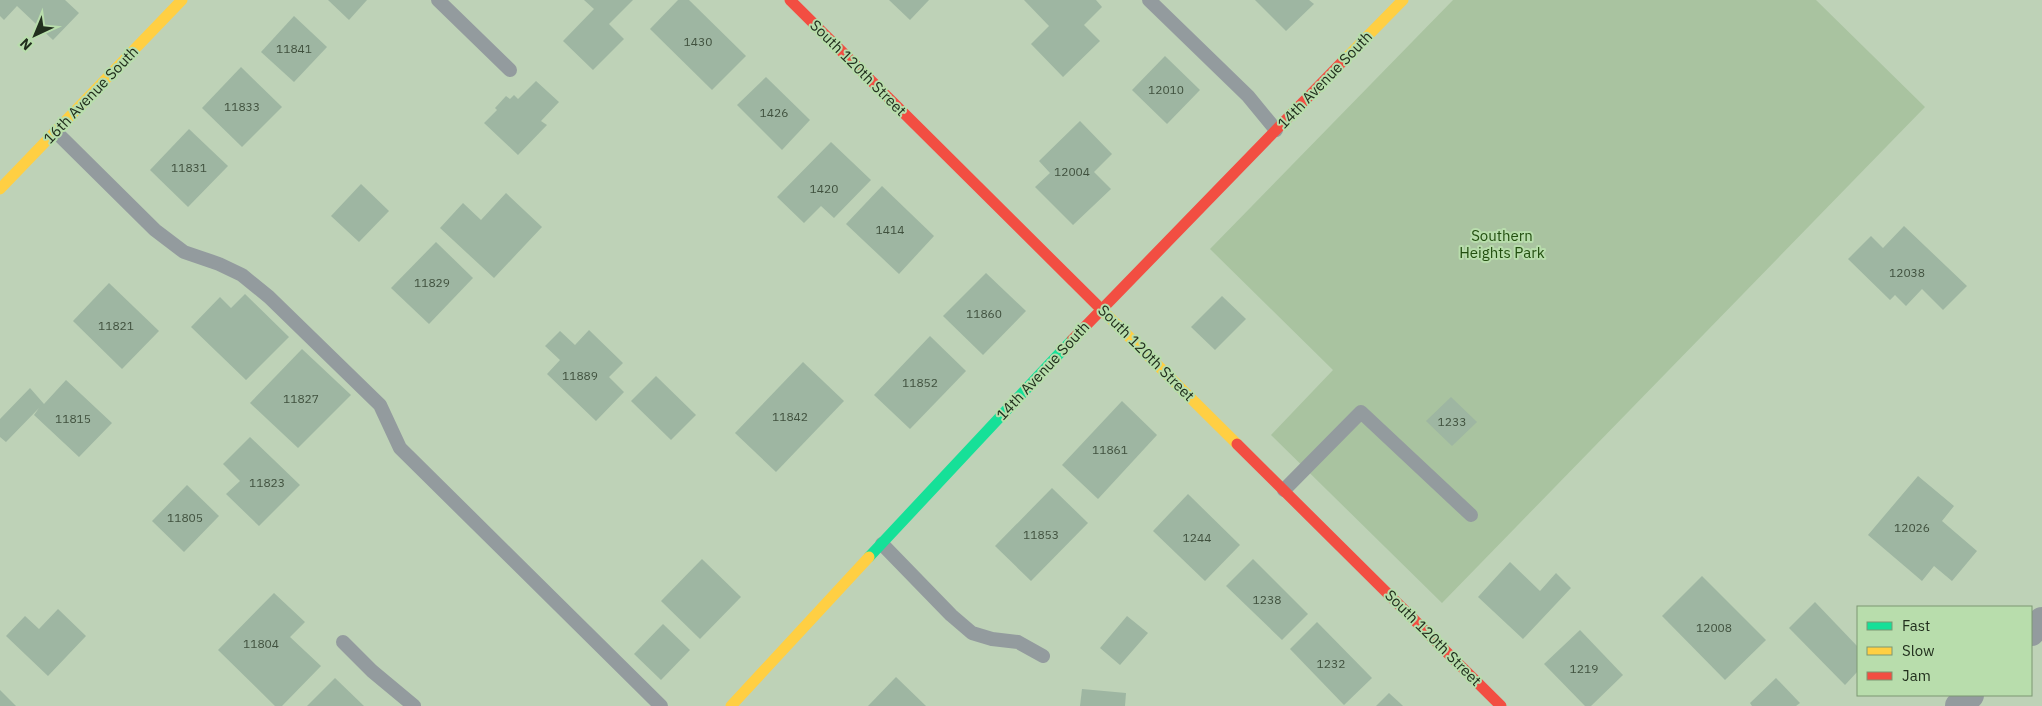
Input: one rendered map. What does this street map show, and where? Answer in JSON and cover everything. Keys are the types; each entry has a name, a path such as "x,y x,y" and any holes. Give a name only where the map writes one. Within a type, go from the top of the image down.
{"street":[{"name":"16th Avenue South","path":"0,189 182,0"},
{"name":"South 120th Street","path":"790,0 1501,706"},
{"name":"14th Avenue South","path":"731,706 1101,308 1404,0"},
{"path":"2032,631 2042,621"},
{"path":"1959,706 1969,696"}],"lane":[{"path":"438,0 510,70"},
{"path":"1149,0 1248,96 1276,130"},
{"path":"56,132 155,230 184,252 219,264 242,275 269,297 380,405 400,448 662,706"},
{"path":"1284,490 1361,412 1471,515"},
{"path":"882,544 951,615 972,633 992,639 1018,642 1043,656"},
{"path":"343,642 372,671 414,706"}],"green space":[{"name":"Southern Heights Park","path":"1453,0 1816,0 1925,107 1442,603 1271,435 1333,370 1210,249"}],"building":[{"path":"0,0 65,0 79,13 53,40 17,6 4,20 0,16"},
{"path":"328,0 367,0 349,20"},
{"path":"584,0 633,0 609,24 624,39 593,70 563,41 594,9"},
{"path":"678,0 689,0 746,56 712,90 650,29"},
{"path":"889,0 929,0 910,20"},
{"path":"1024,0 1096,0 1102,7 1084,25 1100,41 1063,77 1031,44 1049,26"},
{"path":"1255,0 1309,0 1314,4 1286,31"},
{"path":"294,16 327,47 294,82 261,52"},
{"path":"1165,56 1200,90 1167,124 1132,90"},
{"path":"241,67 282,107 242,147 202,108"},
{"path":"766,77 810,120 782,150 737,105"},
{"path":"536,81 559,102 541,121 547,125 518,155 484,123 497,110 495,108 506,96 510,99 514,95 518,99"},
{"path":"1080,121 1112,154 1094,172 1111,189 1073,225 1035,187 1050,173 1039,161"},
{"path":"189,129 228,166 188,207 150,170"},
{"path":"831,142 871,180 834,218 821,206 804,223 777,197"},
{"path":"361,184 389,211 359,242 331,216"},
{"path":"882,186 934,236 899,274 846,224"},
{"path":"506,193 542,227 494,278 440,228 463,203 481,220"},
{"path":"1904,226 1967,286 1943,310 1922,289 1906,306 1895,295 1890,300 1848,259 1871,236 1883,248"},
{"path":"436,242 473,278 429,324 391,288"},
{"path":"986,273 1026,311 983,355 943,316"},
{"path":"109,283 159,331 122,369 73,321"},
{"path":"245,294 289,337 246,380 191,327 220,297 231,308"},
{"path":"1222,296 1246,319 1215,350 1191,327"},
{"path":"589,330 623,363 609,377 624,392 596,421 547,374 560,360 545,346 560,331 575,345"},
{"path":"930,336 966,371 910,429 874,395"},
{"path":"302,349 351,395 298,448 250,403"},
{"path":"803,362 844,401 776,472 735,433"},
{"path":"656,376 696,415 671,440 631,401"},
{"path":"66,380 112,423 79,457 34,415 39,408 6,442 0,437 0,419 30,388 44,404"},
{"path":"1451,397 1477,422 1452,446 1426,421"},
{"path":"1122,401 1157,435 1098,499 1062,465"},
{"path":"250,437 300,485 259,526 226,494 240,481 223,464"},
{"path":"1918,476 1954,506 1942,521 1977,551 1952,581 1934,566 1922,581 1868,535"},
{"path":"187,485 219,516 184,552 152,521"},
{"path":"1052,488 1088,523 1031,581 995,546"},
{"path":"1188,494 1240,545 1205,581 1153,531"},
{"path":"702,559 741,597 700,639 661,601"},
{"path":"1253,559 1308,614 1282,640 1226,586"},
{"path":"1510,562 1540,591 1556,573 1571,588 1523,639 1478,597"},
{"path":"1702,576 1766,640 1725,680 1662,616"},
{"path":"274,593 305,622 290,637 321,666 282,706 275,706 218,650"},
{"path":"1815,602 1857,646 1857,672 1845,685 1789,628"},
{"path":"58,609 86,636 48,676 6,636 25,616 39,629"},
{"path":"1127,616 1148,633 1120,665 1100,648"},
{"path":"1317,622 1372,678 1344,705 1290,649"},
{"path":"663,624 690,650 661,680 634,654"},
{"path":"1580,630 1623,675 1591,706 1585,706 1544,664"},
{"path":"896,677 926,706 868,706"},
{"path":"335,678 364,706 307,706"},
{"path":"1776,678 1800,703 1796,706 1752,706 1750,703"},
{"path":"1082,689 1126,693 1125,706 1080,706"},
{"path":"0,690 16,706 0,706"},
{"path":"1389,693 1401,704 1403,706 1376,706"}],"traffic: fast":[{"path":"869,557 1072,340"}],"traffic: slow":[{"path":"0,189 182,0"},
{"path":"1345,59 1403,0"},
{"path":"1097,305 1237,444"},
{"path":"731,706 869,557"}],"traffic: jam":[{"path":"790,0 1097,305"},
{"path":"1072,340 1345,59"},
{"path":"1237,444 1501,706"}]}
